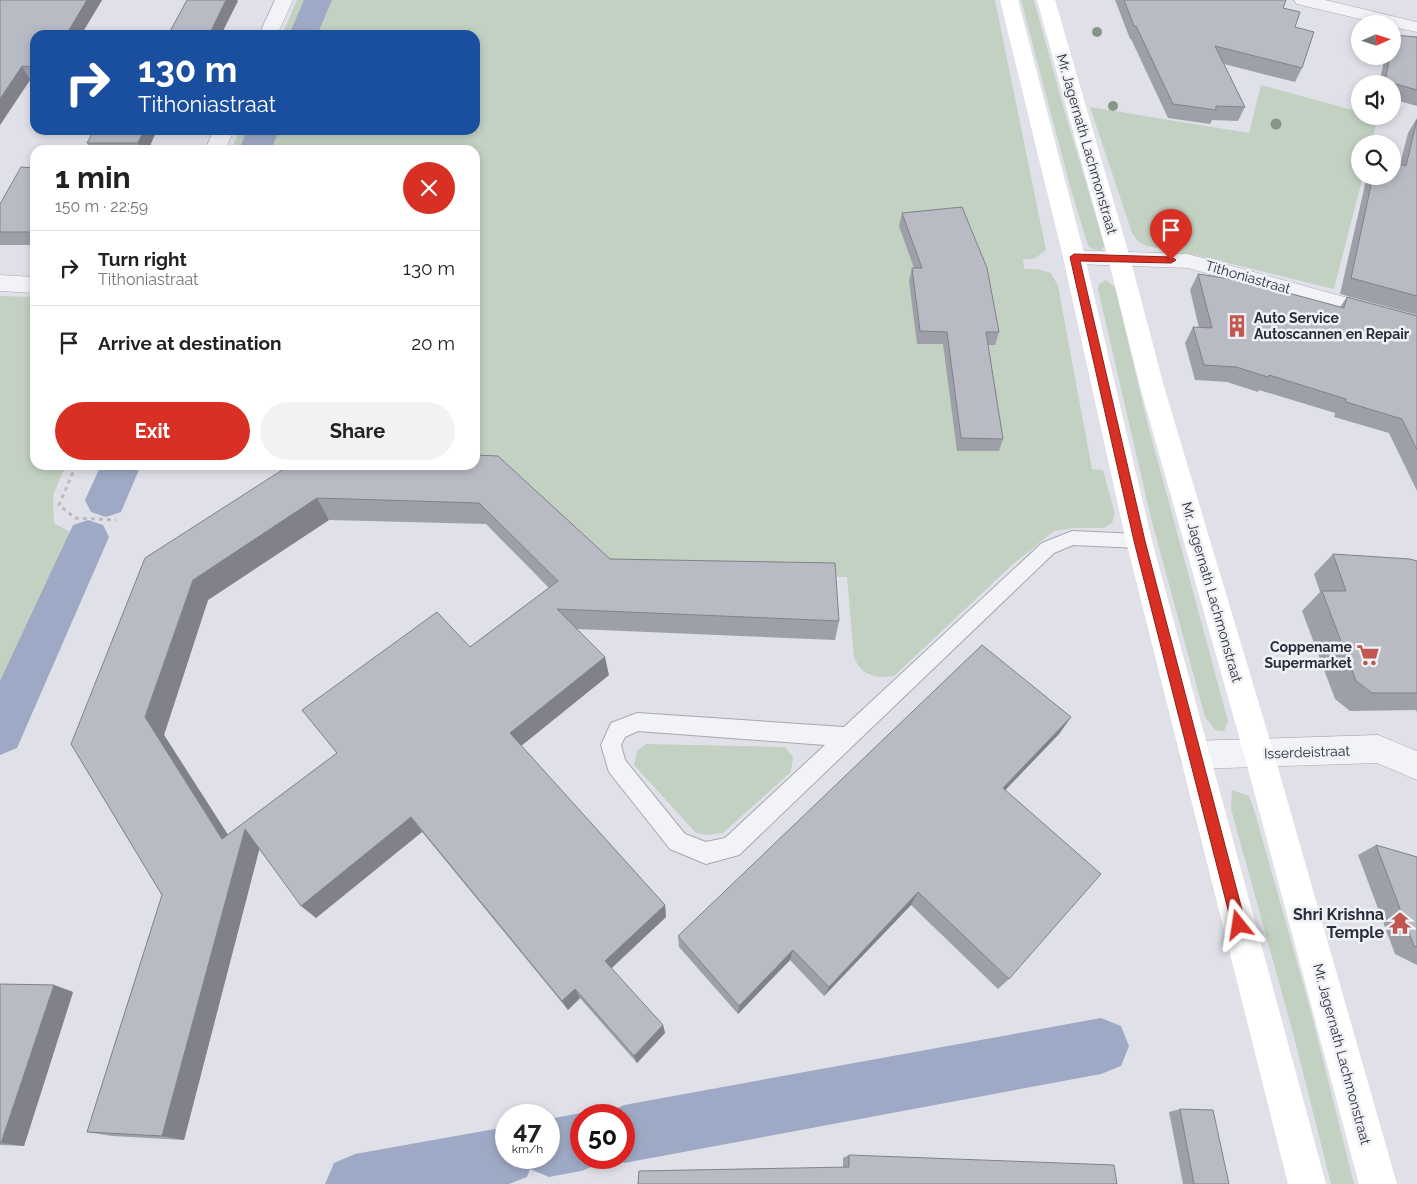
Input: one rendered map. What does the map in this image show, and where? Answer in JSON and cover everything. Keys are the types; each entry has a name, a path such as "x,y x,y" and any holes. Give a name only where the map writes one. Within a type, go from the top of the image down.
{"main road":[{"path":"1009,0 1074,257 1139,541 1307,1184"},
{"name":"Mr. Jagernath Lachmonstraat","path":"1046,0 1119,258 1153,390 1259,754 1378,1184"}],"street":[{"path":"270,30 284,0"},
{"path":"1303,0 1417,27"},
{"name":"Tithoniastraat","path":"1074,257 1188,261 1417,325"},
{"path":"0,284 30,285"},
{"name":"Isserdeistraat","path":"1194,755 1378,749 1417,766"}],"lane":[{"path":"849,736 637,722 618,730 611,745 616,765 678,842 706,853 731,846 849,736 1048,548 1072,538 1139,541"}],"path":[{"path":"74,470 58,505 76,518 116,520"}],"green space":[{"path":"297,0 995,0 1046,250 1034,259 1023,259 1024,269 1037,269 1051,273 1058,286 1092,469 1103,470 1115,514 1112,523 1104,528 1073,528 1054,531 1012,565 894,676 887,677 870,675 865,672 854,657 847,577 617,573 480,469 480,145 233,145 238,135 480,135 480,30 284,30"},
{"path":"1021,0 1034,0 1105,247 1100,250 1092,249 1088,246 1070,186"},
{"path":"1261,85 1351,110 1351,125 1376,125 1373,135 1351,135 1351,185 1361,185 1334,289 1195,255 1146,246 1138,241 1132,233 1090,107 1249,133"},
{"path":"1106,280 1115,287 1148,425 1228,721 1224,731 1215,730 1205,717 1151,518 1098,289 1099,284"},
{"path":"0,296 30,297 30,470 64,470 53,495 54,523 70,532 0,686"},
{"path":"646,744 785,747 793,757 791,772 723,833 707,835 696,833 634,765 637,751"},
{"path":"1232,790 1249,796 1255,813 1310,1008 1354,1184 1331,1184 1293,1033 1231,809"}],"building":[{"path":"0,0 87,0 69,30 30,30 30,67 22,66 0,99"},
{"path":"187,0 226,0 211,30 171,30"},
{"path":"1124,0 1286,0 1283,8 1300,12 1295,27 1314,32 1302,68 1215,46 1245,107 1216,106 1216,110 1173,104 1136,26 1134,26"},
{"path":"1401,36 1417,37 1417,90 1401,86 1401,75 1386,75 1388,65 1401,65"},
{"path":"1417,120 1417,296 1351,278 1371,185 1401,185 1401,165 1406,166"},
{"path":"91,135 142,135 138,143 87,143"},
{"path":"21,167 30,168 30,232 0,232 0,204"},
{"path":"962,207 987,268 999,332 986,332 1003,439 961,438 947,332 920,331 912,268 922,268 902,213"},
{"path":"1198,274 1244,281 1344,308 1347,297 1417,316 1417,450 1402,419 1269,375 1268,377 1236,367 1204,365 1193,327 1212,328"},
{"path":"480,455 498,456 610,559 835,563 839,621 557,609 605,657 510,733 665,905 605,961 663,1025 634,1056 575,989 562,1001 411,817 301,906 245,829 162,1136 87,1132 162,895 71,744 145,558 282,470 480,470","holes":["317,498 479,503 558,581 470,647 437,612 302,710 337,753 222,839 145,717 193,580"]},
{"name":"Coppename Supermarket","path":"1333,554 1417,561 1417,693 1372,693 1356,681 1322,591 1346,591"},
{"path":"982,645 1071,717 1003,788 1101,874 1009,979 918,892 829,987 793,950 739,1006 678,936"},
{"path":"1376,845 1417,857 1417,947 1414,946"},
{"path":"0,984 54,985 1,1143 0,1143"},
{"path":"1180,1109 1213,1110 1229,1184 1194,1184"},
{"path":"849,1155 1114,1165 1117,1184 638,1184 639,1171 849,1167"}],"waterway":[{"path":"305,30 318,0"},
{"path":"257,145 261,135"},
{"path":"106,500 119,470"},
{"path":"0,733 88,537"},
{"path":"635,1132 1101,1046"},
{"path":"560,1146 570,1144"},
{"path":"355,1184 495,1158"}],"place":[{"name":"Auto Service Autoscannen en Repair","path":"1237,326"},
{"name":"Coppename Supermarket","path":"1368,655"},
{"name":"Shri Krishna Temple","path":"1400,923"}],"route":[{"path":"1171,260 1074,257 1139,541 1239,925"}]}
